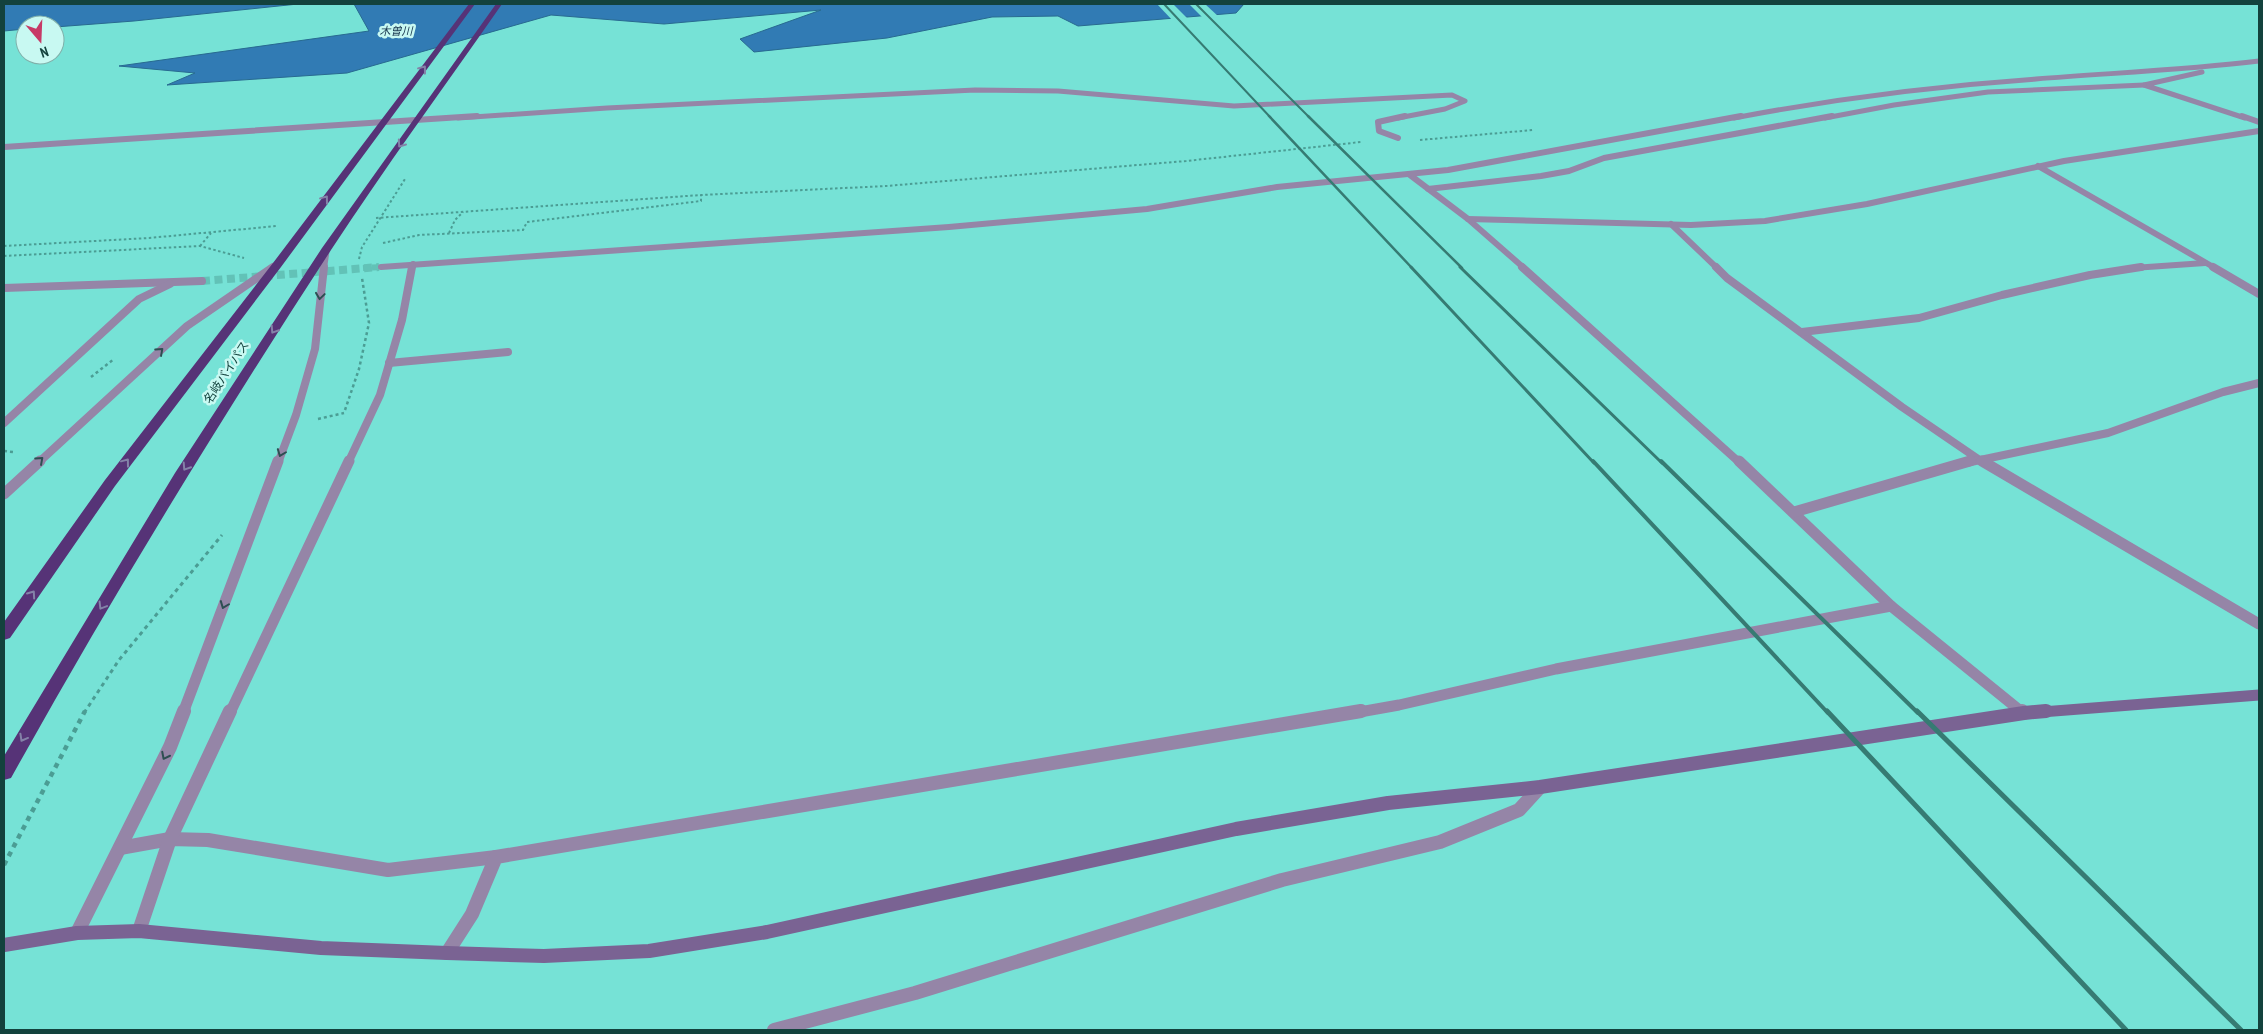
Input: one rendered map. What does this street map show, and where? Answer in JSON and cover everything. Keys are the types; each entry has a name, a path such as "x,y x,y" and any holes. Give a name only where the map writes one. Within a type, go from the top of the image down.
{"highway":[{"name":"名岐バイパス","path":"4,634 110,483 277,265 295,238 472,4"},
{"name":"名岐バイパス","path":"4,773 43,704 182,473 327,248 499,4"}],"street":[{"path":"380,267 949,227 1147,209 1277,187 1410,176 1565,150 1774,110 1938,88 2034,79 2201,68 2259,61"},
{"path":"1428,189 1570,171 1604,158 1904,104 1988,92 2144,85 2202,73 2201,68"},
{"path":"2144,85 2259,122"},
{"path":"4,146 598,108 975,90 1058,91 1234,106 1452,95 1465,101 1450,108 1402,115 1378,122 1379,131 1398,138"},
{"path":"1468,218 1671,224 1766,220 1844,208 2038,166 2259,131"},
{"path":"2038,166 2259,294"},
{"path":"1410,176 1468,218 1631,363 1794,512 1891,606 2024,713"},
{"path":"1671,224 1727,278 1902,407 1978,460 2259,624"},
{"path":"77,933 170,747 296,415 316,349 318,312 327,248"},
{"path":"1802,332 1919,318 2002,295 2128,269 2205,263"},
{"path":"139,931 170,839 380,395 402,320 412,264"},
{"path":"4,494 187,326 277,265"},
{"path":"4,288 152,282 170,284 202,281"},
{"path":"4,423 139,299 170,284"},
{"path":"2244,286 2259,286"},
{"path":"389,363 508,352"},
{"path":"1794,512 1978,460 2108,433 2223,392 2259,383"},
{"path":"120,848 170,839 208,840 388,870 496,857 1399,705 1556,669 1891,606"},
{"path":"4,945 77,933 139,931 321,948 447,953 544,956 649,951 767,932 1236,829 1388,803 1540,787 2024,713 2259,695"},
{"path":"774,1030 916,993 1282,880 1440,842 1519,810 1540,787"},
{"path":"447,953 472,914 496,857"}],"path":[{"path":"1420,140 1522,130"},
{"path":"372,218 701,195 945,181 1186,161 1365,142"},
{"path":"381,243 420,235 523,230 528,222 701,200 701,195"},
{"path":"449,233 455,220 463,212"},
{"path":"4,246 149,238 277,226"},
{"path":"360,268 360,253 373,228"},
{"path":"200,246 211,232"},
{"path":"362,247 372,245"},
{"path":"4,256 200,246 248,260"},
{"path":"340,422 359,369 369,324 362,276"},
{"path":"313,420 344,413"},
{"path":"4,864 89,704 120,660 227,529"}],"water":[{"path":"4,4 298,4 65,26 65,15 15,15 15,30 4,31"},
{"name":"木曽川","path":"354,4 1244,4 1236,13 1078,26 1058,16 992,17 887,38 754,52 740,39 821,10 664,24 551,15 347,73 167,85 195,73 119,66 369,31"}],"pier":[{"path":"1157,4 1173,4 1189,20 1173,21"},
{"path":"1189,4 1205,4 1219,17 1204,19"}],"tunnel":[{"path":"202,281 374,267"},
{"path":"363,268 374,267"},
{"path":"374,267 379,267"},
{"path":"374,267 381,267"}],"railway":[{"path":"1164,4 1271,118"},
{"path":"1196,4 1308,116"},
{"path":"1269,116 1412,268"},
{"path":"1308,116 1462,268"},
{"path":"1411,267 1594,463"},
{"path":"1460,267 1662,463"},
{"path":"1593,461 1828,713"},
{"path":"1661,461 1918,713"},
{"path":"1827,711 2126,1030"},
{"path":"1917,711 2241,1030"}]}
